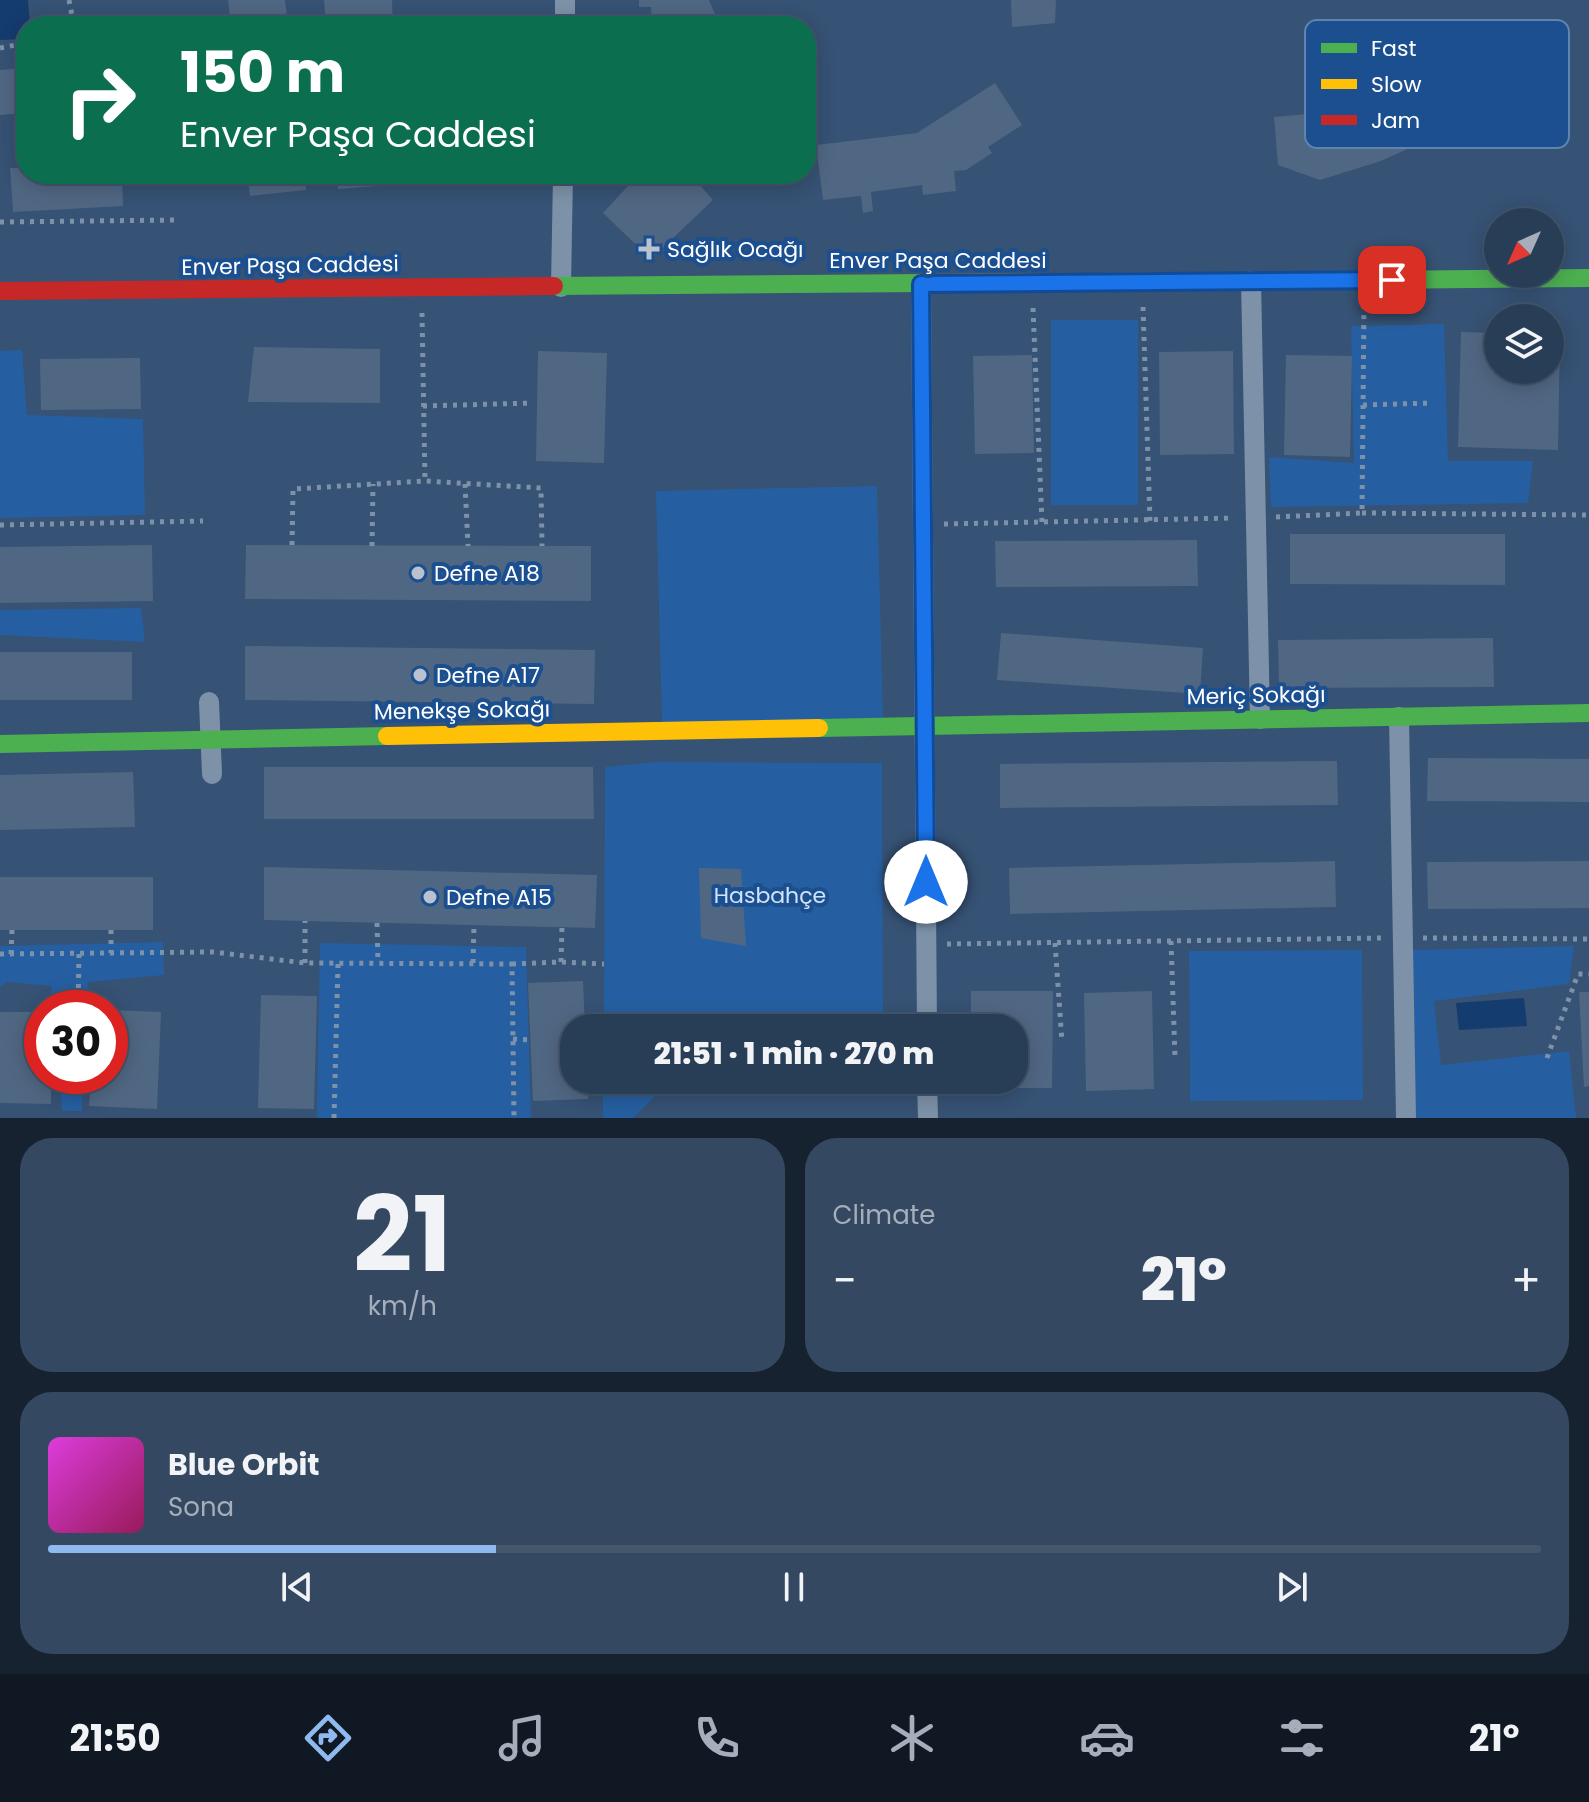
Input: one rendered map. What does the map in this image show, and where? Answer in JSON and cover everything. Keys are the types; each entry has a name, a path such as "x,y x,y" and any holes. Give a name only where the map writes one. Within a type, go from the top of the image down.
{"street":[{"path":"561,287 563,184"},
{"name":"Enver Paşa Caddesi","path":"0,291 1589,278"},
{"path":"1251,281 1260,719"},
{"path":"921,284 927,1014"},
{"path":"209,702 212,774"},
{"name":"Meriç Sokağı","path":"924,726 1589,713"},
{"path":"1399,717 1406,1118"},
{"name":"Menekşe Sokağı","path":"0,744 924,726"},
{"path":"927,1094 928,1118"}],"path":[{"path":"0,222 175,220"},
{"path":"1362,513 1364,280"},
{"path":"1142,282 1150,521"},
{"path":"1032,283 1042,523"},
{"path":"421,288 425,481"},
{"path":"423,406 533,403"},
{"path":"1363,405 1433,403"},
{"path":"292,545 293,489 425,481 541,488 542,546"},
{"path":"372,546 373,484"},
{"path":"465,484 468,546"},
{"path":"923,524 1150,521 1362,513 1589,515"},
{"path":"0,525 203,521"},
{"path":"305,921 305,963"},
{"path":"377,923 378,963"},
{"path":"473,963 474,925"},
{"path":"561,962 562,927"},
{"path":"11,954 12,930"},
{"path":"111,930 111,953"},
{"path":"926,944 1403,938 1589,939"},
{"path":"1171,941 1175,1057"},
{"path":"1055,943 1062,1042"},
{"path":"0,954 213,952 305,963 604,964"},
{"path":"78,990 79,953"},
{"path":"334,1118 338,963"},
{"path":"512,964 514,1118"},
{"path":"1547,1058 1578,974 1589,974"},
{"path":"513,1039 530,1040"}],"green space":[{"path":"1051,320 1138,320 1138,505 1051,505"},
{"path":"1444,324 1448,461 1533,461 1528,503 1271,507 1269,457 1354,463 1351,326"},
{"path":"22,350 27,415 143,419 145,515 0,518 0,351"},
{"path":"877,486 883,720 662,724 656,491"},
{"path":"141,608 145,642 0,635 0,610"},
{"name":"Hasbahçe","path":"657,762 882,763 883,1014 604,1014 605,767"},
{"path":"163,942 164,975 88,982 88,990 52,990 51,986 7,982 0,987 0,946"},
{"path":"320,943 526,947 531,1118 317,1118"},
{"path":"1574,946 1569,984 1434,1001 1441,1065 1569,1051 1576,1118 1414,1118 1411,950"},
{"path":"1362,950 1363,1100 1190,1101 1189,951"},
{"path":"61,1094 82,1094 82,1111 62,1111"},
{"path":"603,1094 657,1094 633,1118 603,1118"}],"shaded area":[{"path":"0,0 28,0 29,16 16,16 16,39 0,40"},
{"path":"1524,998 1527,1026 1459,1030 1456,1003"}],"building":[{"path":"228,0 285,0 287,16 230,16"},
{"path":"324,0 392,0 393,16 325,16"},
{"path":"639,0 709,0 716,16 652,16 651,7 639,7"},
{"path":"1011,0 1056,0 1055,23 1012,27"},
{"path":"16,69 16,114 0,115 0,70"},
{"path":"995,83 1022,125 988,147 992,153 966,170 954,171 956,191 923,195 922,185 871,192 873,211 863,213 861,196 823,200 816,145 917,133"},
{"path":"1305,114 1305,148 1410,148 1381,161 1320,180 1278,165 1274,117"},
{"path":"10,168 16,168 16,184 122,184 123,206 13,212"},
{"path":"248,184 305,184 306,190 250,196"},
{"path":"338,184 406,184 338,189"},
{"name":"Sağlık Ocağı","path":"630,184 699,184 713,200 651,259 603,213"},
{"path":"1461,332 1484,333 1484,384 1559,384 1558,450 1458,447"},
{"path":"254,347 380,349 380,403 248,402"},
{"path":"538,351 607,353 604,463 536,461"},
{"path":"1233,351 1234,454 1160,455 1159,352"},
{"path":"1032,355 1034,453 975,454 973,356"},
{"path":"1286,355 1352,356 1350,457 1284,455"},
{"path":"140,358 141,409 41,410 40,359"},
{"path":"1290,534 1505,534 1505,585 1290,584"},
{"path":"1197,540 1198,586 996,587 995,541"},
{"path":"152,545 153,601 0,603 0,547"},
{"name":"Defne A18","path":"246,545 591,546 591,601 245,599"},
{"path":"1001,633 1203,648 1200,694 997,680"},
{"path":"1493,638 1494,687 1279,688 1278,640"},
{"name":"Defne A17","path":"245,646 595,650 594,704 245,700"},
{"path":"0,652 132,652 132,700 0,700"},
{"path":"1428,758 1589,759 1589,802 1427,801"},
{"path":"1337,761 1338,805 1000,808 1000,764"},
{"path":"264,767 593,767 594,819 264,819"},
{"path":"133,772 135,827 0,830 0,775"},
{"path":"1335,861 1336,907 1010,914 1009,868"},
{"path":"1589,861 1589,908 1428,909 1427,862"},
{"name":"Defne A15","path":"264,867 597,875 595,928 264,920"},
{"path":"699,868 741,869 746,946 701,938"},
{"path":"0,877 153,877 153,930 0,930"},
{"path":"583,981 584,1014 560,1014 560,1094 588,1094 588,1099 533,1101 528,983"},
{"path":"971,991 1053,991 1052,1088 1028,1088 1028,1014 971,1014"},
{"path":"1152,991 1154,1089 1086,1091 1084,993"},
{"path":"1579,992 1589,992 1589,1086 1584,1087"},
{"path":"261,995 317,996 314,1109 258,1108"},
{"path":"128,1011 161,1012 157,1109 89,1106 90,1094 128,1094"},
{"path":"0,1012 24,1012 24,1094 51,1094 51,1104 0,1103"}],"traffic: fast":[{"path":"1265,281 1589,278"},
{"path":"554,286 927,283"},
{"path":"819,728 1589,713"},
{"path":"0,744 387,736"}],"traffic: slow":[{"path":"927,283 1265,281"},
{"path":"387,736 819,728"}],"traffic: jam":[{"path":"0,291 554,286"}],"place":[{"name":"Sağlık Ocağı","path":"649,249"},
{"name":"Defne A18","path":"418,573"},
{"name":"Defne A17","path":"420,675"},
{"name":"Defne A15","path":"430,897"}],"route":[{"path":"926,882 921,284 1392,280"}]}
